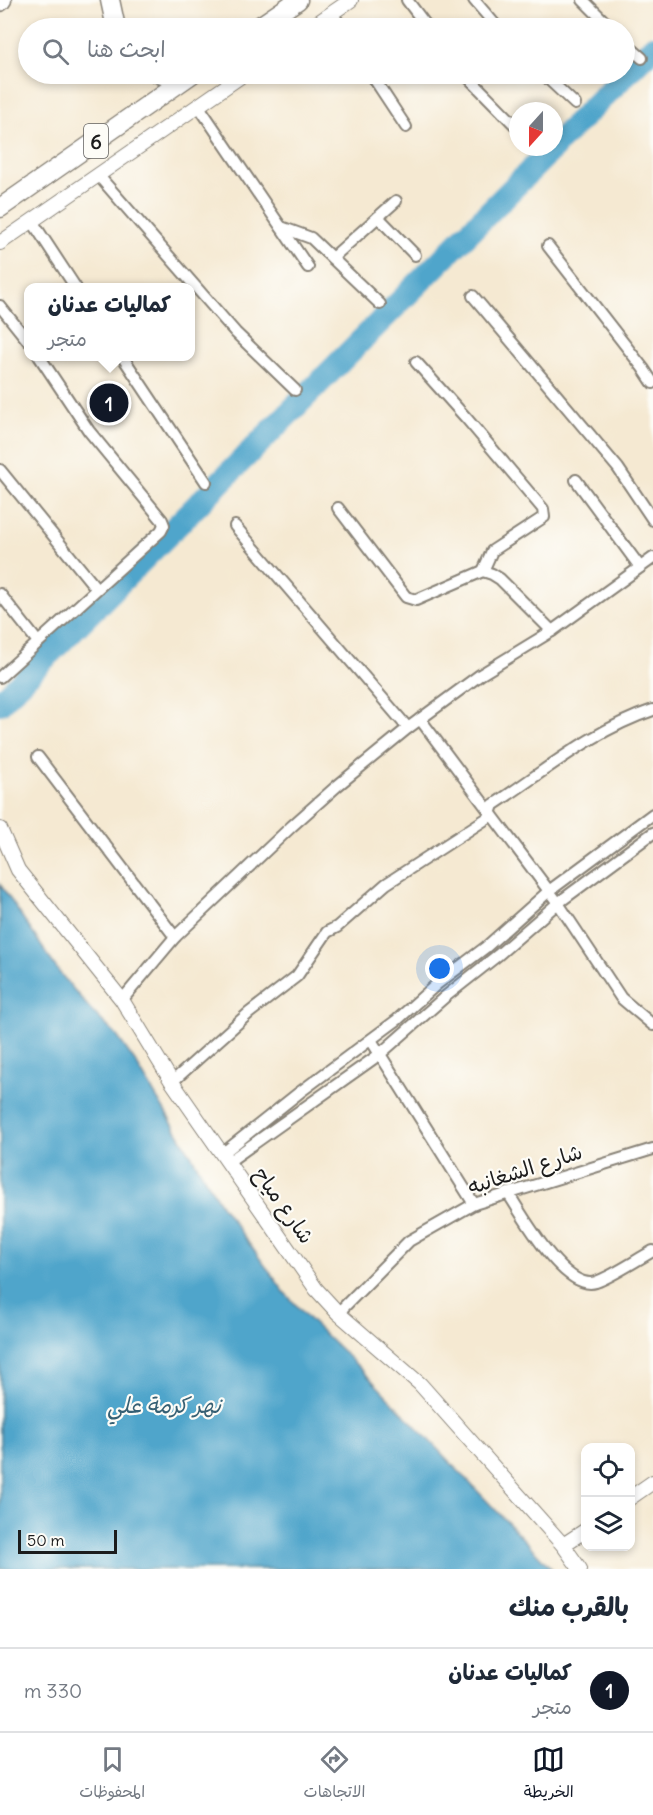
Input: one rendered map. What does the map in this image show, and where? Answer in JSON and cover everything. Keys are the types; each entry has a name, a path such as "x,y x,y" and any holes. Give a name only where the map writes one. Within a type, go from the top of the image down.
{"highway":[{"path":"110,0 114,18"},
{"path":"272,18 298,0"},
{"name":"6","path":"0,208 176,84"}],"street":[{"path":"325,18 351,0"},
{"path":"407,0 420,18"},
{"path":"474,0 489,18"},
{"path":"583,0 601,18"},
{"path":"332,13 335,18"},
{"path":"635,52 642,58"},
{"path":"0,243 229,84"},
{"path":"378,84 406,127"},
{"path":"475,84 509,119"},
{"path":"554,84 575,104"},
{"path":"198,105 308,267"},
{"path":"98,175 192,283"},
{"path":"332,258 396,201"},
{"path":"378,218 415,255"},
{"path":"32,220 73,283"},
{"path":"281,227 311,238 380,304"},
{"path":"548,246 653,383"},
{"path":"195,286 236,333 295,390"},
{"path":"473,296 618,468 653,520"},
{"path":"0,306 24,336"},
{"path":"0,676 161,531 164,525 89,431 42,361"},
{"path":"125,361 206,482"},
{"path":"416,362 543,509 544,517 492,550 483,571"},
{"path":"0,470 96,588"},
{"path":"576,480 640,567"},
{"path":"338,508 406,597 416,600 483,571 500,579 552,631"},
{"path":"235,526 408,728"},
{"path":"122,1000 175,937 292,826 408,728 480,675 552,631 653,558"},
{"path":"0,594 38,642"},
{"path":"172,1082 249,1013 297,976 327,933 386,884 489,817 493,806 588,740 627,719 653,710"},
{"path":"420,719 558,903 621,998 653,1025"},
{"path":"38,757 175,937"},
{"path":"225,1158 300,1092 397,1020 437,984 486,947 549,891 653,814"},
{"name":"شارع مياح","path":"0,829 18,870 122,1000 172,1082 316,1288 338,1313 420,1384 563,1545 580,1569"},
{"path":"225,1158 380,1053 558,903 653,832"},
{"path":"371,1040 474,1204"},
{"name":"شارع الشغانبه","path":"338,1313 409,1241 474,1204 653,1149"},
{"path":"508,1193 544,1248 575,1280 594,1283 653,1251"},
{"path":"631,1497 653,1482"},
{"path":"563,1545 581,1533"}],"water":[{"name":"نهر كرمة علي","path":"0,884 59,972 91,1010 117,1036 136,1063 221,1205 285,1293 364,1372 552,1569 0,1569"}],"waterway":[{"path":"635,65 653,47"},
{"path":"563,137 616,84"},
{"path":"0,703 545,156"}],"place":[{"name":"كماليات عدنان","path":"109,403"}]}
